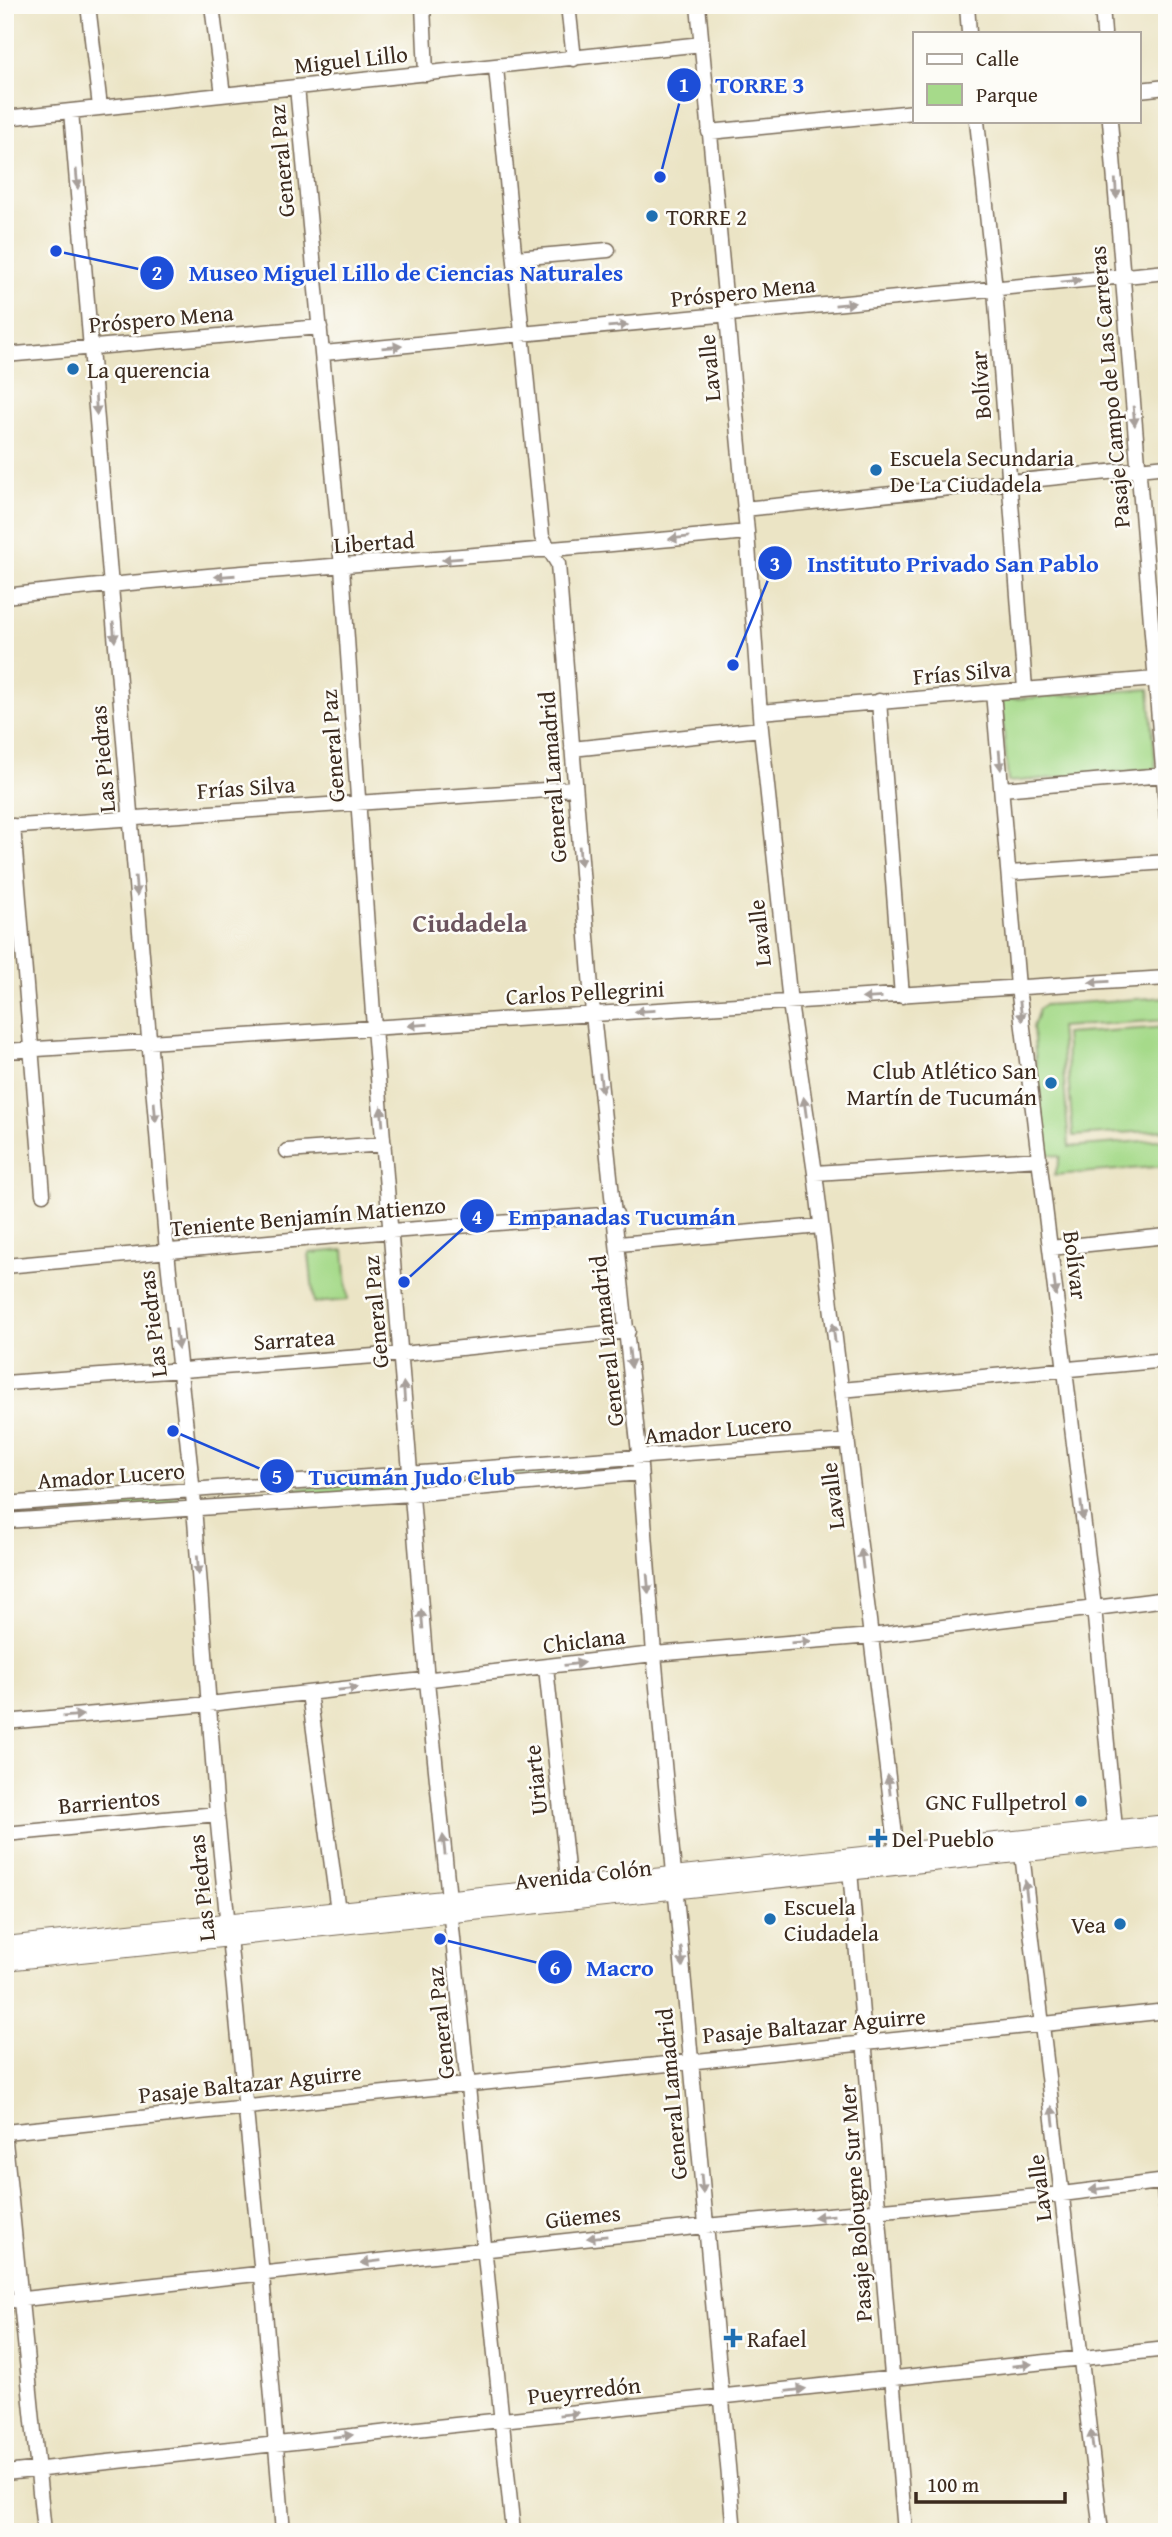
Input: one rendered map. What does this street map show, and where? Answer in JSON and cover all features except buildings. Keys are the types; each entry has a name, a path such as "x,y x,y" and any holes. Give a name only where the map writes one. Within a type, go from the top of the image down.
{"main road":[{"name":"Avenida Colón","path":"1116,1836 1167,1824"},
{"name":"Avenida Colón","path":"5,1962 338,1911 451,1907 569,1888 849,1870 1116,1836 1167,1837"},
{"name":"Avenida Colón","path":"5,1946 229,1929 451,1907 676,1882 897,1852 1021,1846"}],"street":[{"path":"88,5 100,107"},
{"path":"212,5 223,95"},
{"path":"423,5 426,74"},
{"path":"568,5 574,59"},
{"name":"Lavalle","path":"698,5 747,532 761,729 790,1003 815,1173 897,1852"},
{"path":"967,5 969,32"},
{"path":"1101,5 1104,32"},
{"name":"Miguel Lillo","path":"5,118 496,68 702,44"},
{"name":"General Lamadrid","path":"496,68 542,537 558,564 593,1014 628,1331 654,1654 734,2532"},
{"name":"General Paz","path":"297,87 342,567 374,1028 427,1681 513,2532"},
{"path":"1140,90 1167,87"},
{"name":"Las Piedras","path":"71,111 167,1252 193,1493 217,1814 243,2106 262,2275 283,2532"},
{"path":"709,132 913,112"},
{"name":"Bolívar","path":"977,122 995,289 1025,689"},
{"name":"Pasaje Campo de Las Carreras","path":"1110,122 1139,469 1161,679 1163,775 1167,817"},
{"path":"516,258 608,250"},
{"name":"Próspero Mena","path":"324,353 1167,272"},
{"name":"Próspero Mena","path":"5,355 320,327"},
{"path":"744,509 1167,466"},
{"name":"Libertad","path":"5,596 110,584 550,551 747,532"},
{"name":"Frías Silva","path":"760,712 1161,679"},
{"name":"Bolívar","path":"993,692 1018,987 1094,1607 1116,1836"},
{"path":"879,701 902,996"},
{"path":"572,748 761,729"},
{"path":"1002,789 1163,775"},
{"name":"Frías Silva","path":"9,826 575,788"},
{"path":"9,826 43,1194"},
{"path":"1010,873 1167,862"},
{"name":"Carlos Pellegrini","path":"5,1051 1167,978"},
{"path":"286,1151 384,1144"},
{"path":"815,1173 1040,1159"},
{"name":"Teniente Benjamín Matienzo","path":"5,1266 391,1231 616,1214"},
{"path":"619,1244 820,1226"},
{"path":"1051,1248 1167,1236"},
{"name":"Sarratea","path":"5,1383 402,1354 628,1331"},
{"path":"841,1390 1167,1360"},
{"name":"Amador Lucero","path":"5,1504 193,1493 848,1441"},
{"name":"Amador Lucero","path":"5,1521 411,1494 639,1474"},
{"name":"Chiclana","path":"5,1722 209,1704 654,1654 871,1636 1167,1598"},
{"name":"Uriarte","path":"546,1667 569,1888"},
{"path":"309,1693 338,1911"},
{"name":"Barrientos","path":"5,1834 217,1814"},
{"name":"Lavalle","path":"1021,1846 1083,2358 1101,2532"},
{"name":"Pasaje Bolougne Sur Mer","path":"849,1870 866,2045 905,2532"},
{"name":"Pasaje Baltazar Aguirre","path":"5,2132 691,2060 866,2045 1167,2011"},
{"path":"5,2141 23,2299 44,2532"},
{"path":"1165,2181 1167,2214"},
{"name":"Güemes","path":"5,2301 705,2226 1062,2194 1165,2181"},
{"name":"Pueyrredón","path":"5,2473 275,2443 722,2399 1167,2349"}],"green space":[{"path":"1149,689 1156,769 1008,782 1001,700"},
{"name":"Club Atlético San Martín de Tucumán","path":"1167,997 1167,1020 1060,1027 1069,1147 1167,1139 1167,1166 1055,1175 1060,1157 1048,1154 1043,1146 1033,1027 1039,1009 1045,1005"},
{"path":"1167,1027 1167,1130 1073,1136 1065,1034"},
{"path":"344,1250 348,1300 314,1303 309,1253"},
{"path":"634,1463 634,1470 416,1490 414,1480"},
{"path":"406,1480 406,1491 197,1504 197,1496"},
{"path":"188,1497 188,1505 5,1516 5,1508"}],"place":[{"name":"TORRE 3","path":"660,177"},
{"name":"TORRE 2","path":"652,216"},
{"name":"Museo Miguel Lillo de Ciencias Naturales","path":"56,251"},
{"name":"La querencia","path":"73,369"},
{"name":"Escuela Secundaria De La Ciudadela","path":"876,470"},
{"name":"Instituto Privado San Pablo","path":"733,665"},
{"name":"Club Atlético San Martín de Tucumán","path":"1051,1083"},
{"name":"Empanadas Tucumán","path":"404,1282"},
{"name":"Tucumán Judo Club","path":"173,1431"},
{"name":"GNC Fullpetrol","path":"1081,1801"},
{"name":"Del Pueblo","path":"878,1838"},
{"name":"Escuela Ciudadela","path":"770,1919"},
{"name":"Vea","path":"1120,1924"},
{"name":"Macro","path":"440,1939"},
{"name":"Rafael","path":"733,2338"}],"district":[{"name":"Ciudadela","path":"470,922"}]}
